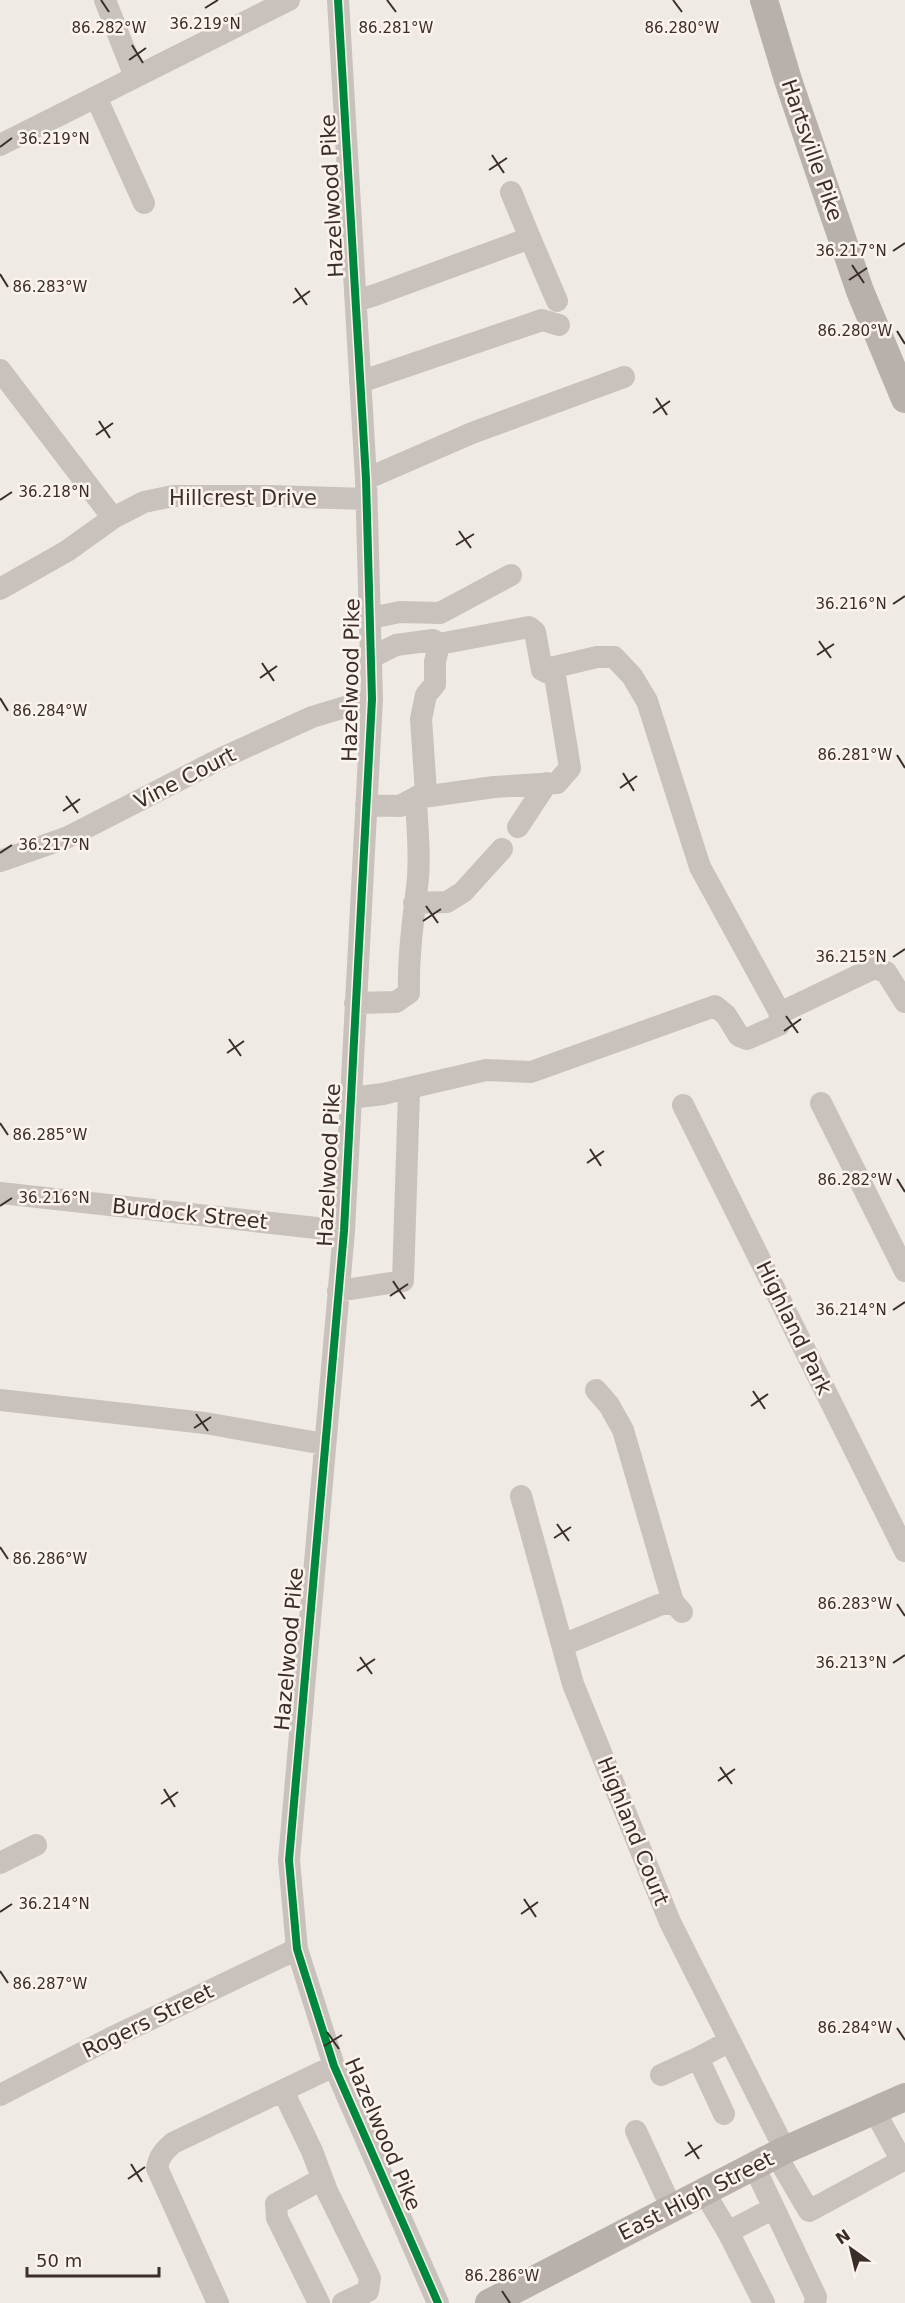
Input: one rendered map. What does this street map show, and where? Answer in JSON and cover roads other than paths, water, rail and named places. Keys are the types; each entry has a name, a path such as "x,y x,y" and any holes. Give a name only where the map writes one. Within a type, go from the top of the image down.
{"main road":[{"name":"Hartsville Pike","path":"764,0 788,81 860,291 905,399"},
{"name":"East High Street","path":"489,2303 528,2294 672,2208 772,2157 905,2097"}],"street":[{"path":"105,0 135,77"},
{"path":"0,145 289,0"},
{"name":"Hazelwood Pike","path":"338,0 366,489 372,699 344,1231 289,1860 297,1949 334,2066 438,2303"},
{"path":"96,96 144,203"},
{"path":"511,192 557,301"},
{"path":"356,301 530,238"},
{"path":"360,382 542,320 559,325"},
{"path":"0,370 113,518"},
{"path":"366,489 471,433 624,377"},
{"name":"Hillcrest Drive","path":"0,589 67,550 113,518 144,502 173,496 271,496 366,489"},
{"path":"370,618 400,612 440,613 511,575"},
{"path":"372,657 396,645 433,640 438,644 529,627 535,632 542,670"},
{"path":"366,805 400,806 426,792 421,719 426,695 435,684 438,644"},
{"path":"351,1098 405,1089 486,1070 531,1072 715,1006 726,1015 739,1036 747,1039 779,1025 780,1013 700,867 647,701 632,676 614,657 597,657 542,670"},
{"path":"416,798 494,787 557,783 570,768 555,676 542,670"},
{"name":"Vine Court","path":"0,861 66,838 222,758 312,717 372,699"},
{"path":"518,827 547,783"},
{"path":"355,1003 396,1002 409,993 408,970 417,886 416,798"},
{"path":"414,903 447,902 463,892 502,849"},
{"path":"780,1013 874,968 886,972 905,1002"},
{"path":"338,1291 404,1281 409,1092 405,1089"},
{"path":"821,1103 905,1271"},
{"name":"Highland Park","path":"683,1105 905,1551"},
{"name":"Burdock Street","path":"0,1193 344,1231"},
{"path":"563,1645 659,1605 678,1607 622,1430 609,1405 596,1390"},
{"path":"0,1400 175,1419 291,1436 324,1444"},
{"name":"Highland Court","path":"521,1496 573,1683 670,1922 730,2041 772,2157"},
{"path":"0,1863 36,1845"},
{"name":"Rogers Street","path":"0,2094 297,1949"},
{"path":"661,2075 730,2041"},
{"path":"698,2058 724,2114"},
{"path":"218,2303 157,2168 163,2151 173,2142 334,2066"},
{"path":"283,2091 370,2278 368,2291 343,2303"},
{"path":"772,2157 809,2211 904,2160 874,2110"},
{"path":"636,2131 672,2208"},
{"path":"772,2157 774,2208 816,2297 815,2303"},
{"path":"319,2303 277,2218 276,2204 322,2179"},
{"path":"704,2192 728,2232 764,2303"},
{"path":"728,2232 774,2208"}]}
